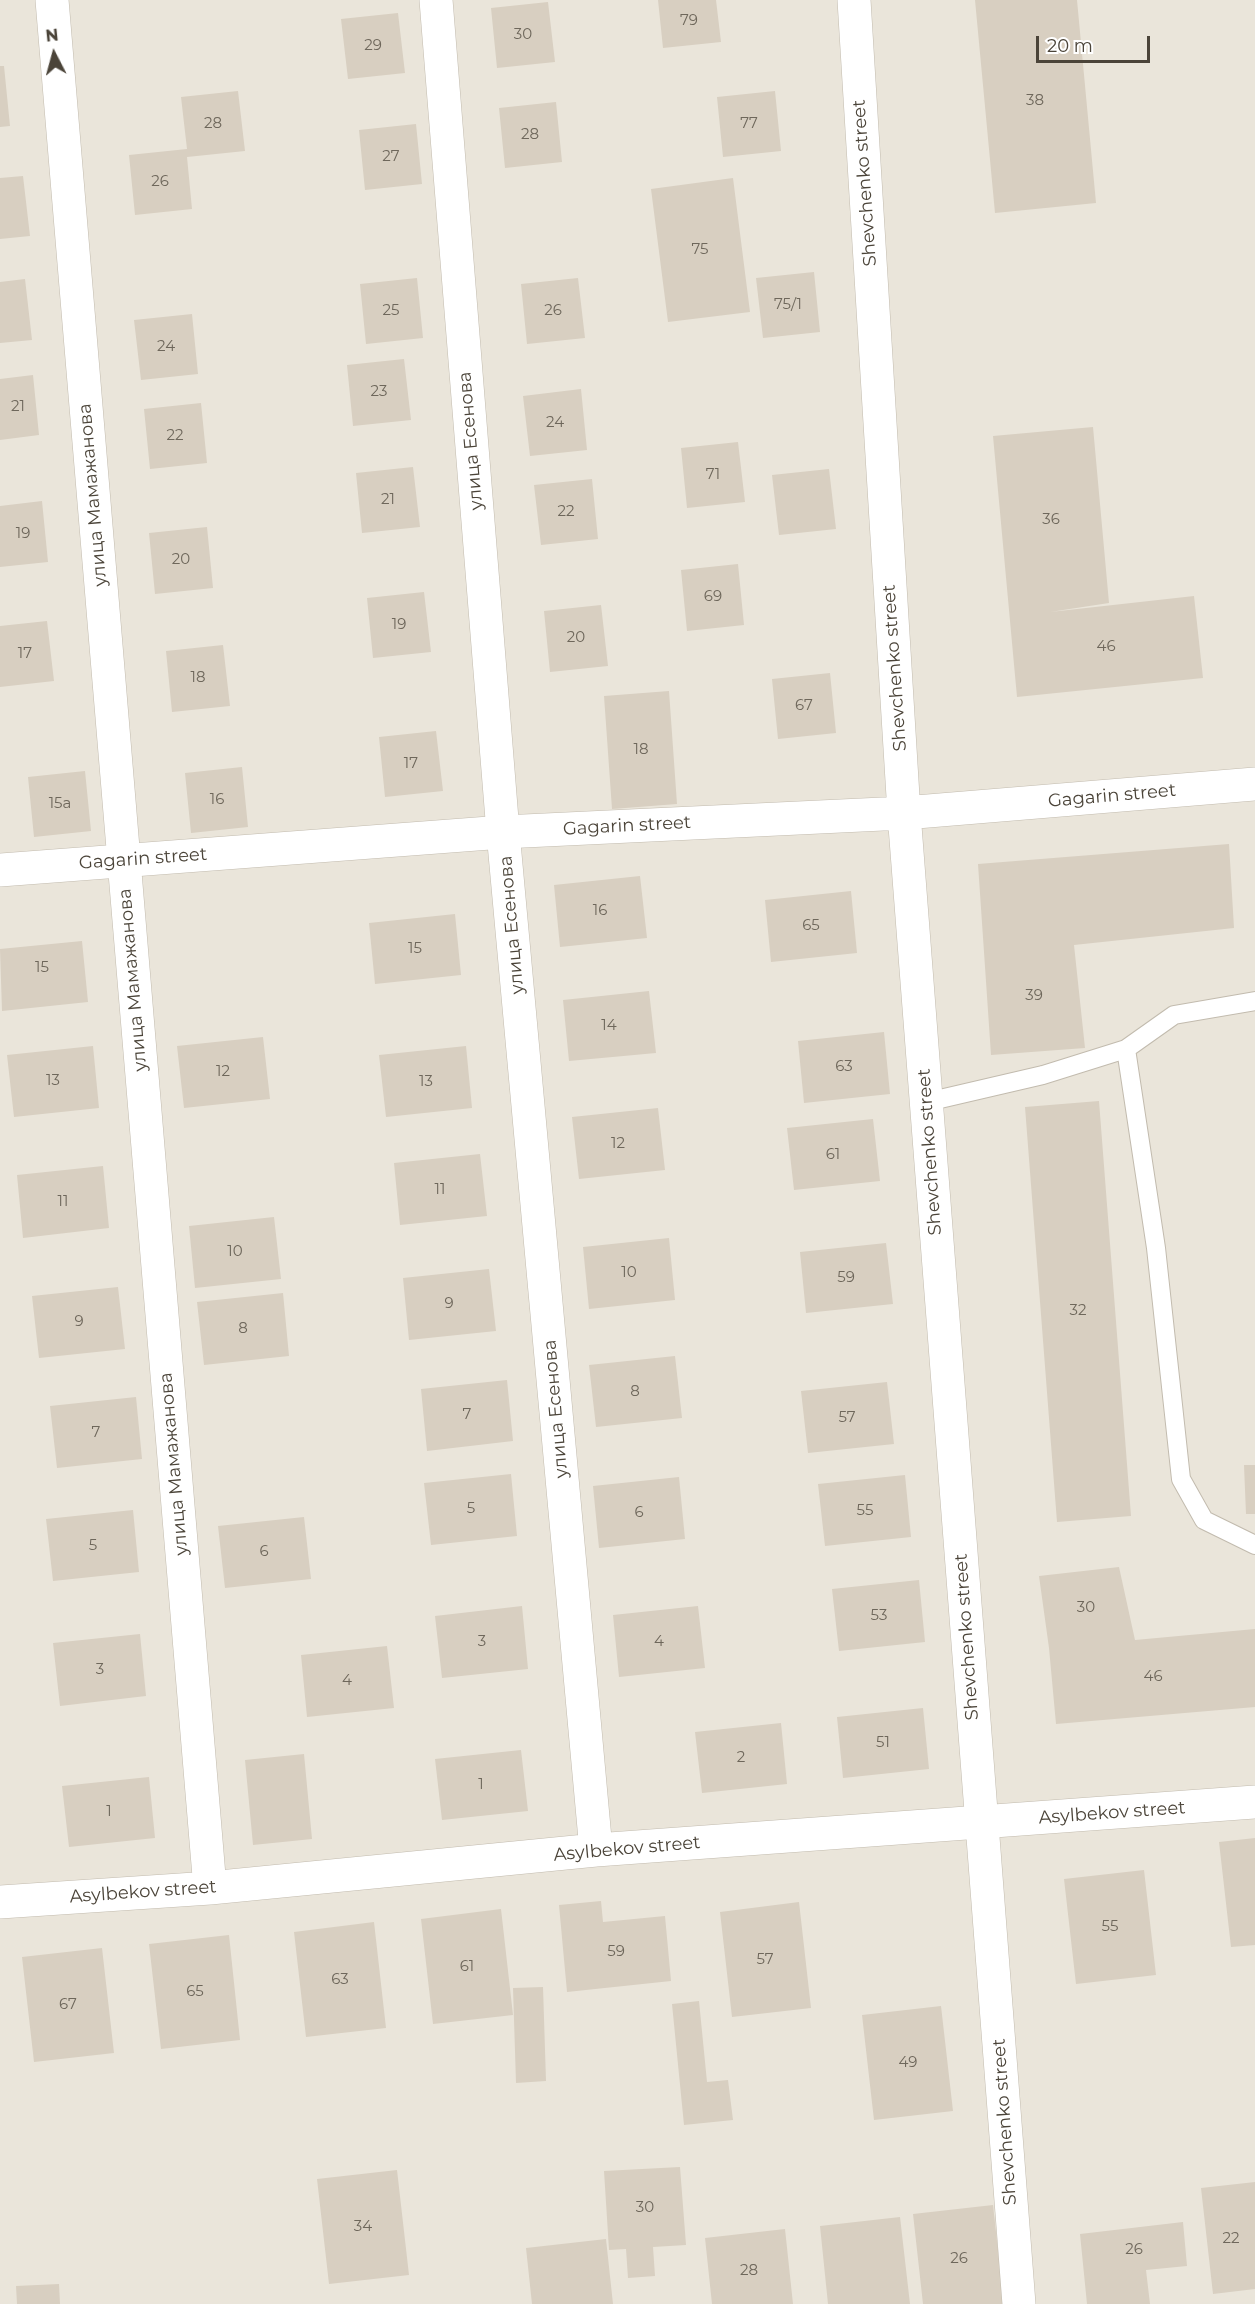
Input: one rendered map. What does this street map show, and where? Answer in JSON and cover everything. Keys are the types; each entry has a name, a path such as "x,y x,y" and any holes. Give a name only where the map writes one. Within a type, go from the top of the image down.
{"street":[{"name":"улица Мамажанова","path":"52,0 210,1888"},
{"name":"улица Есенова","path":"436,0 503,832 596,1850"},
{"name":"Shevchenko street","path":"854,0 904,813 1019,2304"},
{"name":"Gagarin street","path":"0,870 503,832 904,813 1255,784"},
{"name":"Asylbekov street","path":"0,1902 210,1888 596,1850 1255,1802"}],"lane":[{"path":"927,1102 1043,1075 1126,1049 1174,1015 1255,1001"},
{"path":"1126,1049 1156,1248 1181,1479 1204,1520 1255,1545"}],"shaded area":[{"path":"0,0 1255,0 1255,2304 0,2304"}],"building":[{"path":"658,0 716,0 721,42 663,48"},
{"path":"975,0 1077,0 1096,203 995,213"},
{"path":"548,2 555,62 497,68 491,8"},
{"path":"398,13 405,73 348,79 341,19"},
{"path":"0,66 4,66 10,126 0,127"},
{"path":"238,91 245,151 187,157 192,209 135,215 129,155 187,149 181,97"},
{"path":"775,91 781,151 723,157 717,97"},
{"path":"556,102 562,162 505,168 499,108"},
{"path":"416,124 422,184 365,190 359,130"},
{"path":"23,176 30,236 0,239 0,178"},
{"path":"733,178 750,312 668,322 651,189"},
{"path":"814,272 820,332 763,338 756,278"},
{"path":"417,278 423,338 366,344 360,284"},
{"path":"578,278 585,338 527,344 521,284"},
{"path":"25,279 32,340 0,343 0,282"},
{"path":"192,314 198,374 141,380 134,320"},
{"path":"404,359 411,420 353,426 347,365"},
{"path":"33,375 39,435 0,440 0,379"},
{"path":"581,389 587,450 530,456 523,396"},
{"path":"201,403 207,463 150,469 144,409"},
{"path":"1093,427 1109,603 1050,612 1194,596 1203,678 1017,697 993,436"},
{"path":"738,442 745,502 687,508 681,448"},
{"path":"413,467 420,527 362,533 356,473"},
{"path":"829,469 836,529 779,535 772,475"},
{"path":"592,479 598,539 541,545 534,485"},
{"path":"42,501 48,562 0,567 0,506"},
{"path":"207,527 213,588 155,594 149,533"},
{"path":"738,564 744,625 687,631 681,570"},
{"path":"424,592 431,652 373,658 367,598"},
{"path":"601,605 608,666 550,672 544,611"},
{"path":"47,621 54,681 0,687 0,626"},
{"path":"223,645 230,706 172,712 166,651"},
{"path":"830,673 836,733 778,739 772,679"},
{"path":"669,691 677,804 612,809 604,696"},
{"path":"436,731 443,791 385,797 379,737"},
{"path":"242,767 248,827 191,833 185,773"},
{"path":"85,771 91,831 34,837 28,777"},
{"path":"1229,844 1234,928 1074,945 1085,1048 991,1055 978,864"},
{"path":"640,876 647,938 560,947 554,885"},
{"path":"851,891 857,953 771,962 765,900"},
{"path":"455,914 461,975 375,984 369,923"},
{"path":"82,941 88,1002 2,1011 0,949"},
{"path":"649,991 656,1053 569,1061 563,1000"},
{"path":"884,1032 890,1094 804,1103 798,1041"},
{"path":"263,1037 270,1099 184,1108 177,1046"},
{"path":"93,1046 99,1108 14,1117 7,1055"},
{"path":"466,1046 472,1108 386,1117 379,1055"},
{"path":"1099,1101 1131,1516 1057,1522 1025,1107"},
{"path":"658,1108 665,1170 579,1179 572,1117"},
{"path":"873,1119 880,1181 794,1190 787,1128"},
{"path":"480,1154 487,1216 400,1225 394,1163"},
{"path":"103,1166 109,1228 23,1238 17,1175"},
{"path":"274,1217 281,1279 195,1288 189,1226"},
{"path":"669,1238 675,1300 589,1309 583,1247"},
{"path":"886,1243 893,1304 806,1313 800,1252"},
{"path":"489,1269 496,1331 409,1340 403,1278"},
{"path":"118,1287 125,1349 39,1358 32,1296"},
{"path":"283,1293 289,1356 204,1365 197,1302"},
{"path":"675,1356 682,1418 596,1427 589,1365"},
{"path":"507,1380 513,1441 427,1451 421,1389"},
{"path":"887,1382 894,1444 808,1453 801,1391"},
{"path":"136,1397 142,1459 57,1468 50,1406"},
{"path":"1244,1465 1255,1465 1255,1514 1246,1514"},
{"path":"511,1474 517,1536 431,1545 424,1483"},
{"path":"905,1475 911,1537 825,1546 818,1484"},
{"path":"679,1477 685,1539 599,1548 593,1486"},
{"path":"133,1510 139,1572 53,1581 46,1519"},
{"path":"304,1517 311,1579 225,1588 218,1526"},
{"path":"1119,1567 1135,1640 1255,1629 1255,1707 1056,1724 1039,1576"},
{"path":"919,1580 925,1642 839,1651 832,1589"},
{"path":"522,1606 528,1669 442,1678 435,1616"},
{"path":"698,1606 705,1668 619,1677 613,1615"},
{"path":"140,1634 146,1696 60,1706 53,1643"},
{"path":"387,1646 394,1708 307,1717 301,1655"},
{"path":"923,1708 929,1769 843,1778 837,1717"},
{"path":"781,1723 787,1784 702,1793 695,1732"},
{"path":"521,1750 528,1811 442,1820 435,1759"},
{"path":"304,1754 312,1839 253,1845 245,1760"},
{"path":"149,1777 155,1838 69,1847 62,1786"},
{"path":"1255,1838 1255,1945 1231,1947 1219,1842"},
{"path":"1144,1870 1156,1975 1076,1984 1064,1879"},
{"path":"601,1901 603,1922 665,1916 671,1981 567,1992 559,1905"},
{"path":"799,1902 811,2008 732,2017 720,1912"},
{"path":"501,1909 513,2015 433,2024 421,1919"},
{"path":"374,1922 386,2028 306,2037 294,1932"},
{"path":"229,1935 240,2040 161,2049 149,1944"},
{"path":"102,1948 114,2053 34,2062 22,1957"},
{"path":"543,1987 546,2081 516,2083 513,1988"},
{"path":"699,2001 707,2082 728,2080 733,2120 684,2125 672,2004"},
{"path":"941,2006 953,2111 874,2120 862,2015"},
{"path":"680,2167 686,2245 653,2247 655,2276 628,2278 626,2249 609,2250 604,2171"},
{"path":"397,2170 409,2275 329,2284 317,2179"},
{"path":"1255,2182 1255,2289 1213,2294 1201,2188"},
{"path":"993,2205 1004,2304 923,2304 913,2214"},
{"path":"900,2217 910,2304 828,2304 820,2226"},
{"path":"1183,2222 1187,2266 1146,2270 1150,2304 1087,2304 1080,2234"},
{"path":"785,2229 793,2304 712,2304 705,2238"},
{"path":"606,2239 613,2304 532,2304 526,2248"},
{"path":"59,2284 60,2304 17,2304 16,2286"}]}
